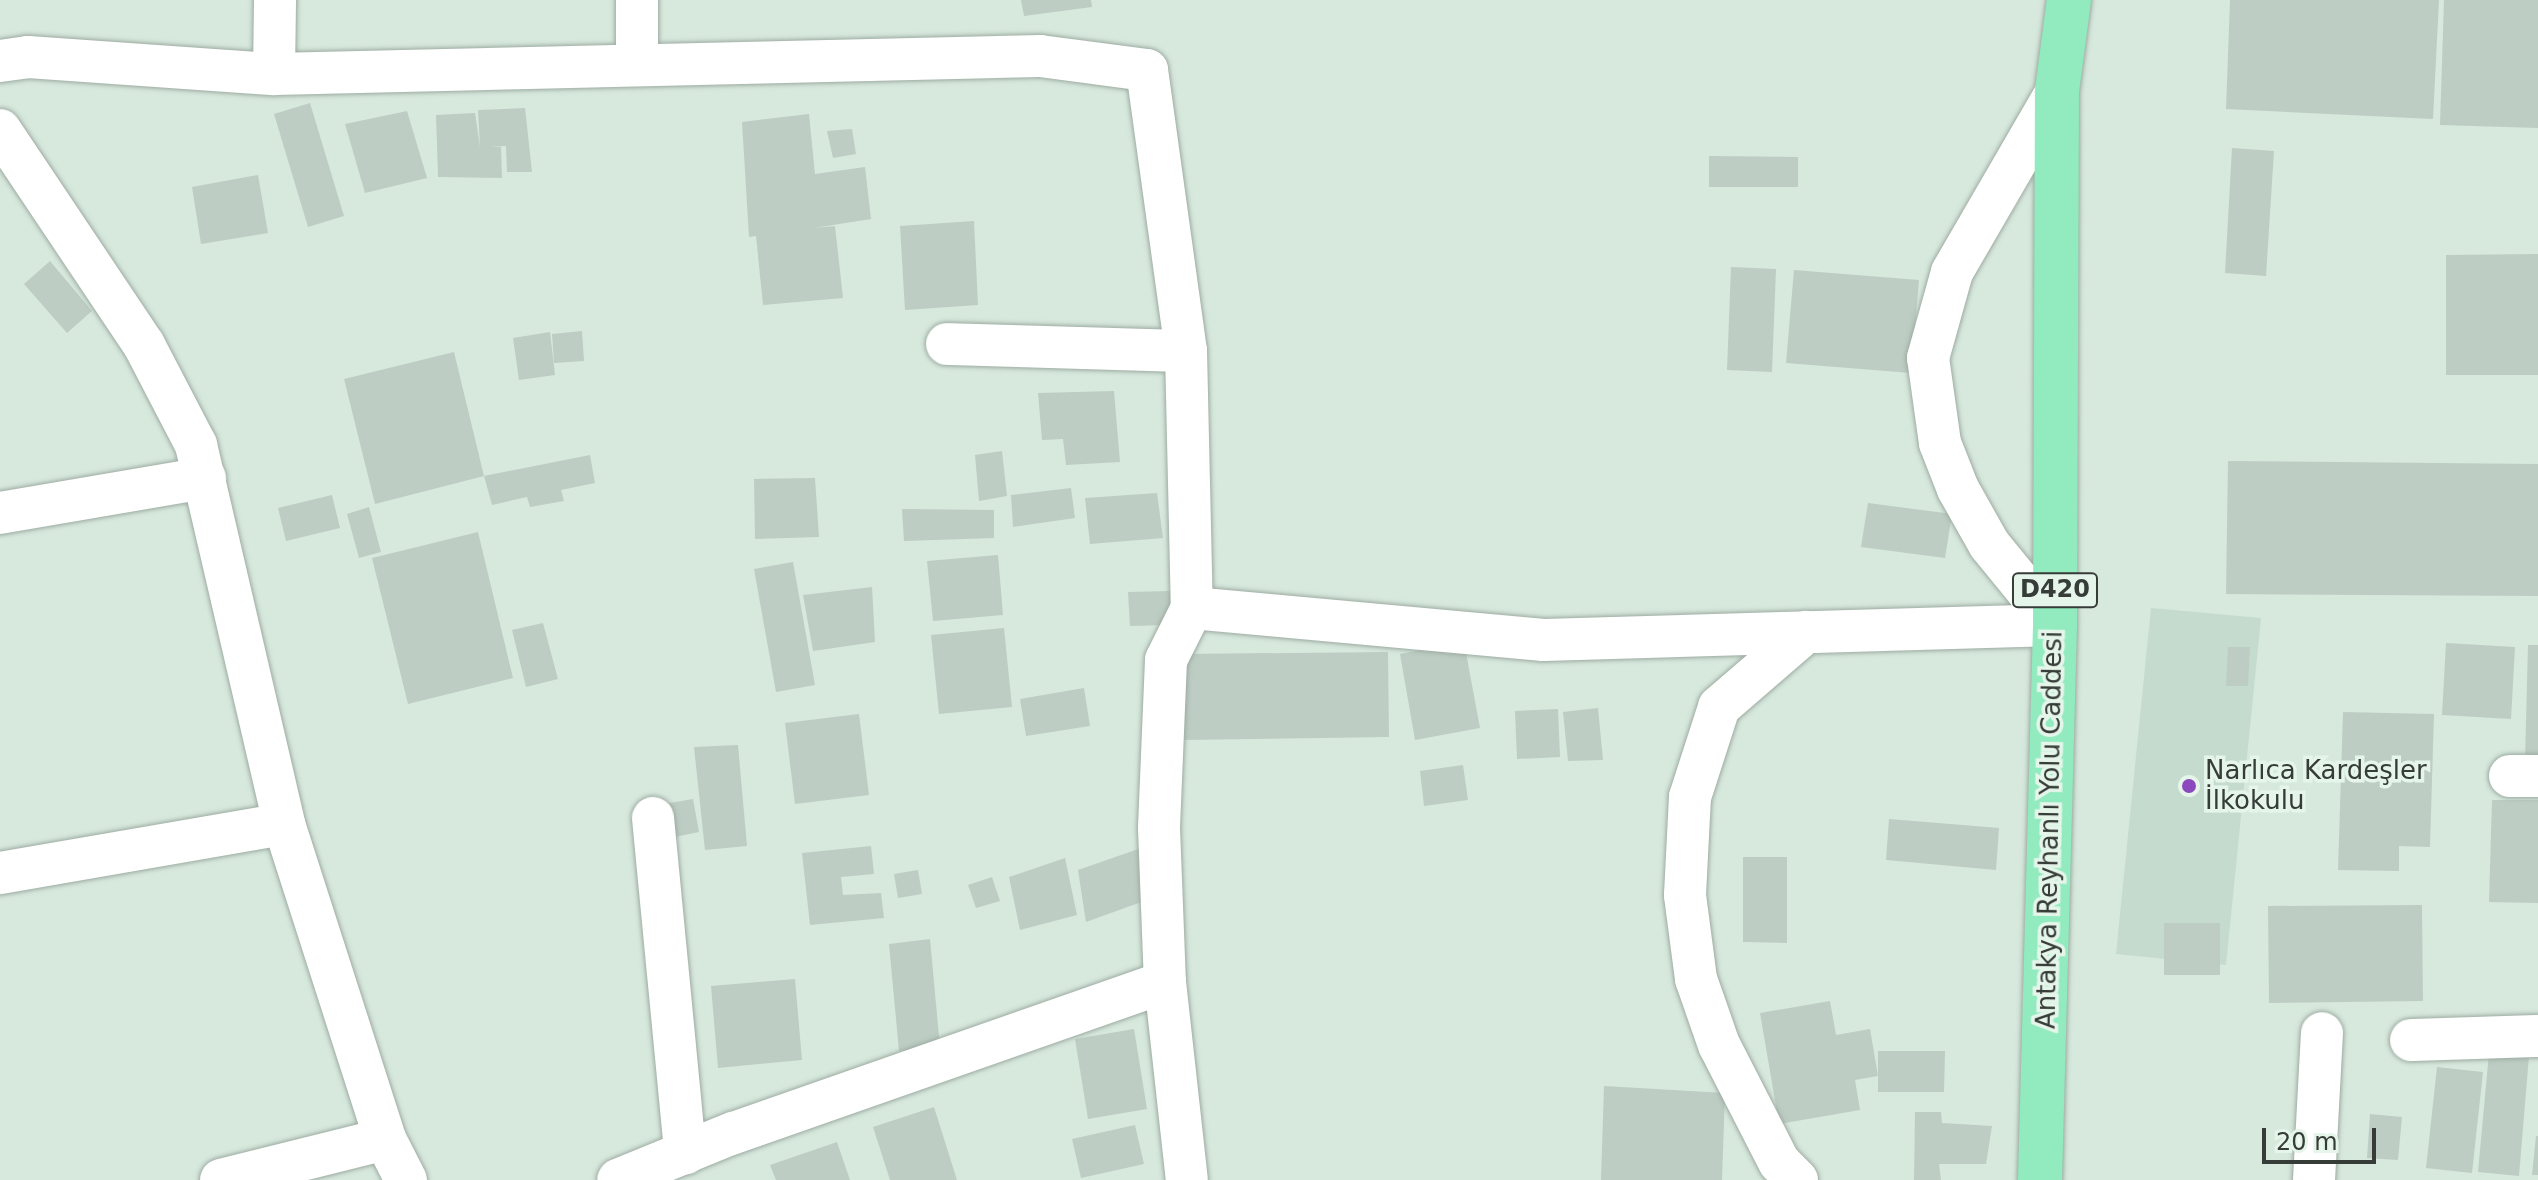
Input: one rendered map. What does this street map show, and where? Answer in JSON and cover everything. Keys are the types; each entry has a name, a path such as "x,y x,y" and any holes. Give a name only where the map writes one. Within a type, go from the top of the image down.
{"main road":[{"name":"Antakya Reyhanlı Yolu Caddesi","path":"2040,1180 2055,625 2057,91 2069,0"}],"street":[{"path":"274,74 275,0"},
{"path":"637,0 637,65"},
{"path":"0,61 28,57 274,74 1040,56 1147,70 1186,351 1192,608 1166,660 1159,828 1165,982 1187,1180"},
{"path":"2055,625 1989,544 1958,489 1940,443 1928,358 1952,272 2057,91"},
{"path":"0,130 144,345 196,445 284,824 385,1139 406,1180"},
{"path":"947,344 1186,351"},
{"path":"0,513 205,478"},
{"path":"1192,608 1544,640 2055,625"},
{"path":"1797,1180 1779,1162 1719,1045 1696,979 1685,895 1690,797 1719,707 1806,632"},
{"path":"653,818 685,1153"},
{"path":"0,873 284,824"},
{"path":"618,1180 685,1153 1165,982"},
{"path":"2314,1180 2322,1033"},
{"path":"2411,1040 2538,1036"},
{"path":"221,1180 385,1139"}],"shaded area":[{"name":"Narlıca Kardeşler İlkokulu","path":"2151,608 2261,618 2226,965 2116,954"}],"building":[{"path":"1021,0 1091,0 1092,7 1024,16"},
{"path":"2230,0 2439,0 2433,119 2226,109"},
{"path":"2444,0 2538,0 2538,128 2440,125"},
{"path":"310,103 344,216 308,227 274,114"},
{"path":"525,108 532,172 507,172 506,146 490,147 501,147 502,178 438,177 436,115 475,113 480,147 478,110"},
{"path":"407,111 427,178 365,193 345,124"},
{"path":"809,114 815,174 865,167 871,219 814,228 835,226 843,298 763,305 756,236 749,237 742,122"},
{"path":"852,129 856,154 833,158 827,131"},
{"path":"2232,148 2274,151 2266,276 2225,273"},
{"path":"1709,156 1798,157 1798,187 1709,187"},
{"path":"258,175 268,233 201,244 192,187"},
{"path":"974,221 978,305 905,310 900,226"},
{"path":"2538,254 2538,375 2446,375 2446,255"},
{"path":"50,261 92,311 67,333 24,284"},
{"path":"1731,267 1776,269 1772,372 1727,370"},
{"path":"1794,270 1919,280 1911,373 1786,363"},
{"path":"582,331 584,361 554,363 552,334"},
{"path":"550,332 555,375 519,380 513,338"},
{"path":"454,352 484,476 375,504 344,379"},
{"path":"1114,391 1120,462 1066,465 1063,439 1042,440 1038,393"},
{"path":"1002,451 1007,496 979,501 975,455"},
{"path":"590,455 595,483 561,490 564,501 530,507 527,497 492,505 484,476"},
{"path":"2228,461 2538,464 2538,596 2226,594"},
{"path":"815,478 819,537 755,539 754,479"},
{"path":"1071,488 1075,518 1013,527 1011,495"},
{"path":"1157,493 1163,538 1090,544 1085,498"},
{"path":"332,495 340,528 286,541 278,508"},
{"path":"1868,503 1952,514 1945,558 1861,547"},
{"path":"369,507 381,552 359,558 347,514"},
{"path":"902,509 994,510 994,538 904,541"},
{"path":"478,532 513,678 408,704 372,558"},
{"path":"998,555 1003,615 933,621 927,561"},
{"path":"793,562 815,685 776,692 754,569"},
{"path":"872,587 875,642 813,651 803,595"},
{"path":"1170,591 1171,625 1130,626 1128,592"},
{"path":"543,623 558,679 526,687 512,630"},
{"path":"1004,628 1012,707 939,714 931,635"},
{"path":"1464,642 1480,728 1415,740 1400,654"},
{"path":"2446,643 2515,647 2511,719 2442,715"},
{"path":"2528,645 2538,645 2538,761 2525,760"},
{"path":"2228,647 2250,647 2248,686 2226,686"},
{"path":"1388,652 1389,737 1181,740 1180,654"},
{"path":"1084,688 1090,726 1026,736 1020,699"},
{"path":"1598,708 1603,760 1568,761 1563,712"},
{"path":"1558,709 1560,757 1517,759 1515,711"},
{"path":"2343,712 2434,714 2430,847 2399,846 2399,871 2338,870"},
{"path":"859,714 869,795 795,804 785,723"},
{"path":"738,745 747,846 705,850 694,747"},
{"path":"1463,765 1468,800 1424,806 1420,771"},
{"path":"693,799 699,832 670,838 664,804"},
{"path":"2492,800 2538,800 2538,903 2489,902"},
{"path":"1889,819 1999,828 1996,870 1886,860"},
{"path":"871,846 874,874 841,877 843,895 881,893 884,918 810,925 802,853"},
{"path":"1144,847 1158,896 1086,922 1078,870"},
{"path":"1743,857 1787,857 1787,943 1743,942"},
{"path":"1065,858 1077,915 1020,930 1009,877"},
{"path":"918,870 922,894 898,898 894,874"},
{"path":"992,877 1000,901 976,908 968,885"},
{"path":"2422,905 2423,1001 2269,1003 2268,906"},
{"path":"2164,923 2220,923 2220,975 2164,975"},
{"path":"930,939 940,1047 899,1051 889,944"},
{"path":"795,979 802,1060 718,1068 711,986"},
{"path":"1830,1001 1836,1035 1870,1029 1878,1076 1855,1080 1860,1110 1779,1124 1760,1013"},
{"path":"1134,1029 1147,1109 1088,1119 1075,1039"},
{"path":"1878,1051 1945,1051 1944,1092 1878,1092"},
{"path":"2489,1053 2529,1056 2519,1176 2478,1172"},
{"path":"2437,1067 2483,1072 2472,1173 2426,1168"},
{"path":"1604,1086 1725,1093 1722,1180 1601,1180"},
{"path":"934,1107 957,1180 890,1180 873,1127"},
{"path":"1915,1112 1941,1112 1942,1123 1992,1126 1986,1164 1939,1164 1941,1180 1914,1180"},
{"path":"2370,1114 2402,1117 2398,1160 2367,1158"},
{"path":"1135,1125 1144,1164 1081,1178 1072,1139"},
{"path":"2536,1136 2538,1175 2532,1175"},
{"path":"837,1142 850,1180 776,1180 770,1165"}],"place":[{"name":"Narlıca Kardeşler İlkokulu","path":"2189,786"}]}
